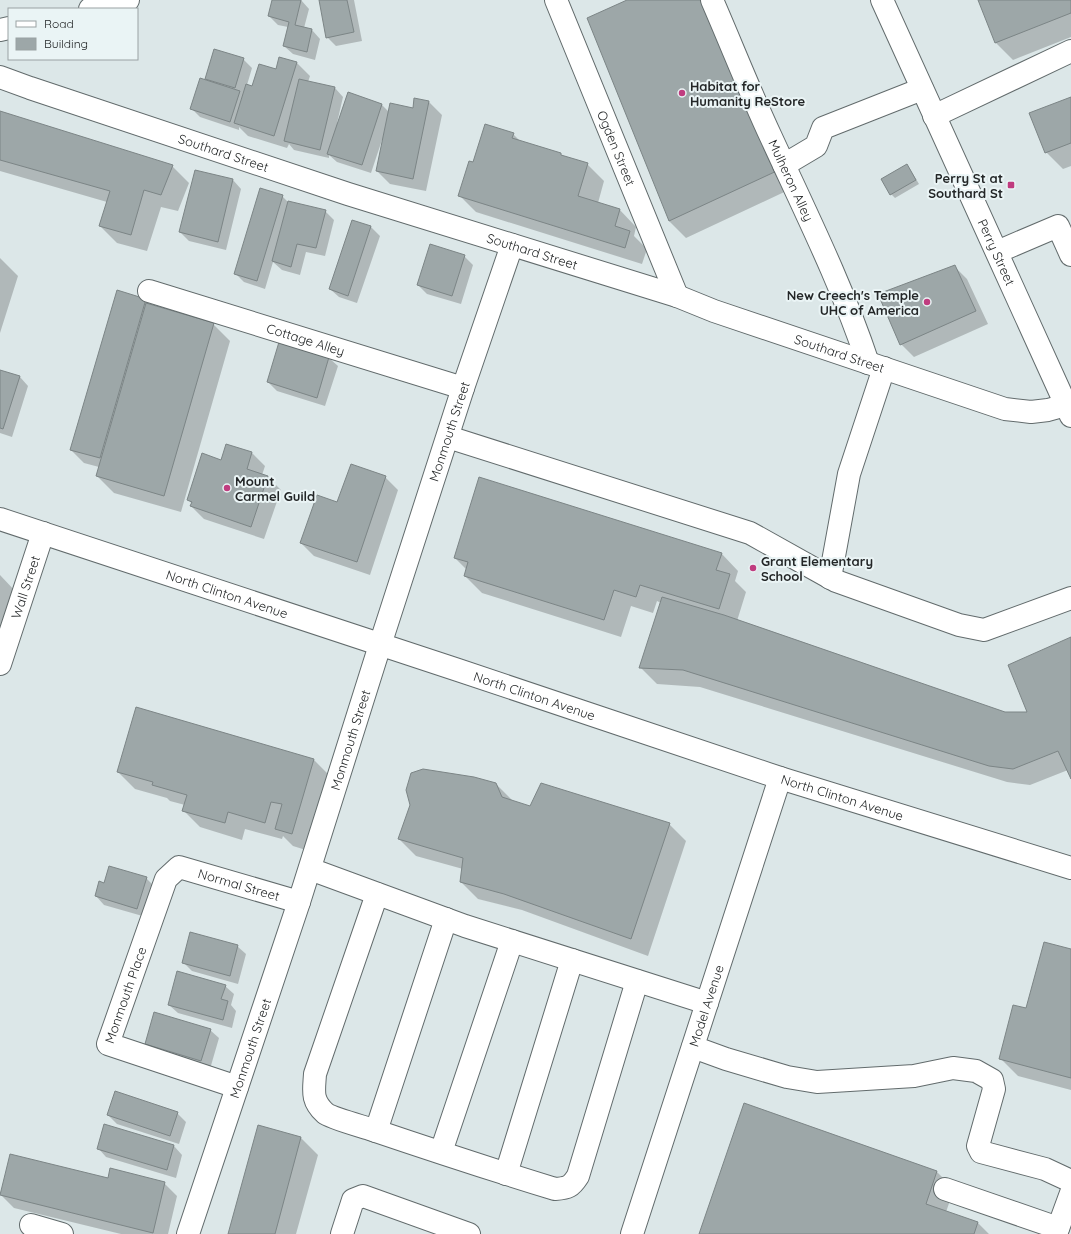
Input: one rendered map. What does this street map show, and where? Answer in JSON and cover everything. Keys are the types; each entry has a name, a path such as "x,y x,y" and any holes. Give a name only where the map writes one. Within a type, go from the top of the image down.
{"street":[{"path":"94,8 128,0"},
{"name":"Ogden Street","path":"556,0 676,296"},
{"name":"Mulheron Alley","path":"712,0 784,165 834,274 856,327 876,365"},
{"name":"Perry Street","path":"882,0 997,252 1063,379 1068,410"},
{"path":"934,116 1071,51"},
{"name":"Southard Street","path":"0,77 348,194 676,296 714,311 1005,409 1031,412 1068,410"},
{"path":"784,165 816,146 823,128 922,89"},
{"path":"997,252 1058,226 1071,255"},
{"name":"Monmouth Street","path":"188,1234 310,869 463,388 512,245"},
{"name":"Cottage Alley","path":"149,291 463,388"},
{"path":"830,578 849,474 876,365"},
{"path":"448,437 750,533 830,578 959,625 984,630 1071,598"},
{"name":"North Clinton Avenue","path":"0,519 780,778 1071,868"},
{"name":"Wall Street","path":"0,664 43,533"},
{"name":"Model Avenue","path":"632,1234 780,778"},
{"name":"Normal Street","path":"179,867 299,902"},
{"name":"Monmouth Place","path":"179,867 166,879 108,1044 237,1087"},
{"path":"310,869 446,919 707,1003"},
{"path":"377,894 315,1074 314,1086 315,1102 326,1114 376,1131 555,1189 573,1185 578,1176 637,981"},
{"path":"376,1131 446,919"},
{"path":"441,1152 512,941"},
{"path":"506,1174 572,960"},
{"path":"693,1047 726,1059 787,1077 817,1082 914,1076 953,1068 976,1071 992,1080 994,1089 978,1146 981,1152 1045,1169 1071,1181"},
{"path":"945,1189 1057,1231 1071,1193"},
{"path":"342,1234 353,1200 363,1196 469,1234"},
{"path":"31,1225 62,1234"}],"building":[{"path":"272,0 301,0 295,25 312,29 307,52 283,46 289,22 268,16"},
{"path":"319,0 347,0 354,32 326,38"},
{"name":"Habitat for Humanity ReStore","path":"627,0 705,0 781,169 669,221 587,18"},
{"path":"978,0 1071,0 1071,13 995,43"},
{"path":"214,49 244,58 235,88 205,79"},
{"path":"279,57 297,62 274,136 234,123 246,84 252,86 259,64 276,69"},
{"path":"200,78 240,91 230,122 190,109"},
{"path":"299,79 335,87 320,150 284,141"},
{"path":"348,92 382,104 362,165 327,154"},
{"path":"1071,97 1071,143 1045,153 1029,113"},
{"path":"414,98 429,101 413,179 376,171 390,103 413,108"},
{"path":"0,111 173,165 161,195 144,190 131,235 99,226 110,191 0,160"},
{"path":"485,124 514,133 512,138 588,163 578,196 620,209 615,226 630,231 625,248 458,196 469,161 473,162"},
{"path":"907,164 916,180 890,195 881,179"},
{"path":"195,170 233,179 218,242 179,232"},
{"path":"260,188 283,195 257,281 234,274"},
{"path":"288,201 326,210 316,248 297,244 291,267 272,261"},
{"path":"352,220 371,226 348,296 329,289"},
{"path":"430,244 465,255 452,296 417,285"},
{"name":"New Creech's Temple UHC of America","path":"955,265 976,311 900,345 878,294"},
{"path":"117,290 146,299 100,458 70,450"},
{"path":"146,303 214,323 164,496 96,476"},
{"path":"279,342 329,357 317,398 267,382"},
{"path":"0,370 20,376 3,429 0,428"},
{"name":"Mount Carmel Guild","path":"226,444 252,452 247,469 268,476 251,527 190,506 192,502 187,500 202,453 221,460"},
{"path":"351,464 386,476 357,562 300,543 317,495 337,502"},
{"path":"479,477 722,553 716,570 730,574 719,609 640,585 636,597 614,590 604,620 464,576 468,562 454,558"},
{"path":"662,597 724,615 1005,712 1027,712 1008,665 1071,637 1071,779 1058,751 1013,769 989,766 683,670 639,668"},
{"path":"136,707 314,759 292,834 275,829 282,804 271,802 265,823 228,812 225,823 182,811 187,795 152,785 153,782 117,772"},
{"path":"423,769 474,777 496,783 502,797 530,806 541,783 670,823 631,939 504,894 460,882 463,858 398,839 410,805 406,790 411,773"},
{"path":"109,866 147,877 137,909 95,896 99,881 104,883"},
{"path":"190,932 238,945 230,976 182,963"},
{"path":"1044,942 1071,949 1071,1078 999,1059 1013,1005 1026,1008"},
{"path":"177,971 226,985 221,999 228,1001 223,1020 168,1005"},
{"path":"154,1012 211,1029 201,1061 145,1044"},
{"path":"115,1091 178,1112 170,1136 107,1115"},
{"path":"744,1103 937,1171 926,1204 978,1222 974,1234 699,1234"},
{"path":"104,1124 174,1145 167,1170 97,1149"},
{"path":"258,1125 301,1137 275,1234 228,1234"},
{"path":"10,1154 108,1178 110,1168 165,1182 153,1233 0,1195"}],"place":[{"name":"Habitat for Humanity ReStore","path":"682,93"},
{"name":"Perry St at Southard St","path":"1011,185"},
{"name":"New Creech's Temple UHC of America","path":"927,302"},
{"name":"Mount Carmel Guild","path":"227,488"},
{"name":"Grant Elementary School","path":"753,568"}]}
